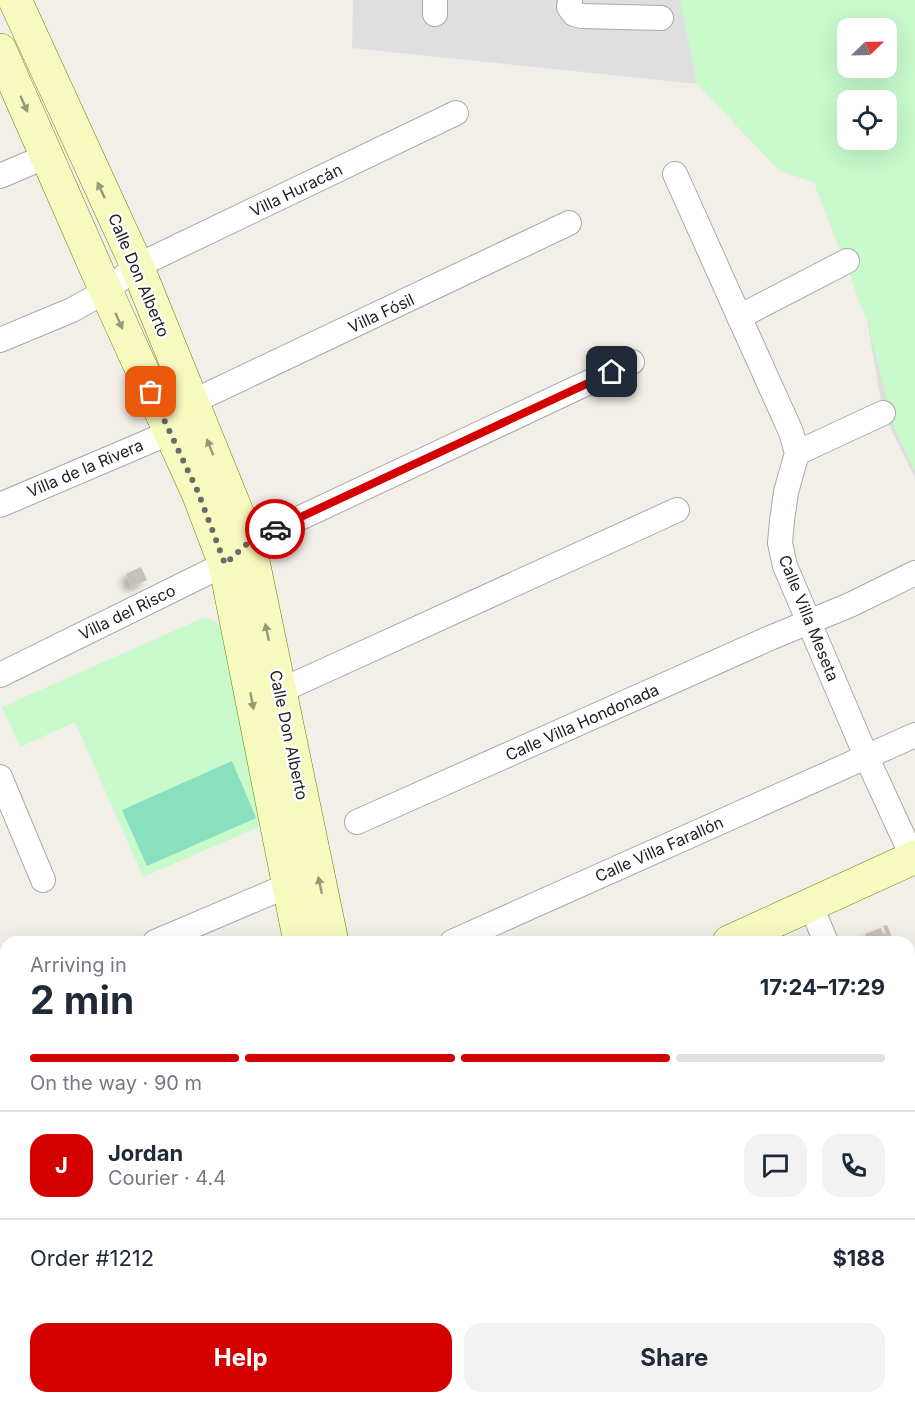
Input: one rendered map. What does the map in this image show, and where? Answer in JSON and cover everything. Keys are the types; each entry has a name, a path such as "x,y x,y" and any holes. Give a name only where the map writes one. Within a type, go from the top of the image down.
{"street":[{"name":"Calle Don Alberto","path":"15,0 136,266 192,402 280,691 331,936"},
{"path":"572,7 582,16 661,18"},
{"name":"Calle Don Alberto","path":"0,50 169,433 198,492 237,553 299,936"},
{"name":"Villa Huracán","path":"0,340 72,310 106,291 136,266 456,113"},
{"path":"0,176 47,156"},
{"path":"675,174 791,432 797,453 883,413"},
{"name":"Villa Fósil","path":"192,402 569,223"},
{"path":"739,317 847,261"},
{"name":"Villa del Risco","path":"0,675 237,553 632,362"},
{"name":"Villa de la Rivera","path":"0,505 169,433"},
{"name":"Calle Villa Meseta","path":"797,453 786,492 780,543 785,566 866,756 914,857"},
{"path":"280,691 677,510"},
{"name":"Calle Villa Hondonada","path":"357,822 850,605 915,573"},
{"name":"Calle Villa Farallón","path":"465,936 915,735"},
{"path":"0,777 43,880"},
{"path":"743,936 914,857"},
{"path":"169,936 289,885"},
{"path":"811,906 824,936"}],"shaded area":[{"path":"353,0 915,0 915,478 883,413 867,320 814,182 780,171 697,84 352,48"}],"green space":[{"path":"680,0 915,0 915,471 895,430 867,320 814,182 780,171 697,84"},
{"path":"205,617 226,628 261,826 143,877 75,722 20,747 2,707"},
{"path":"232,761 256,818 147,866 122,810"}],"building":[{"path":"141,567 147,580 131,587 126,574"},
{"path":"887,925 892,936 866,936 865,934 881,928 883,934 886,933 883,926"}],"way so far":[{"path":"151,392 198,492 225,564 249,542 275,529"}],"route":[{"path":"275,529 612,372"}]}
